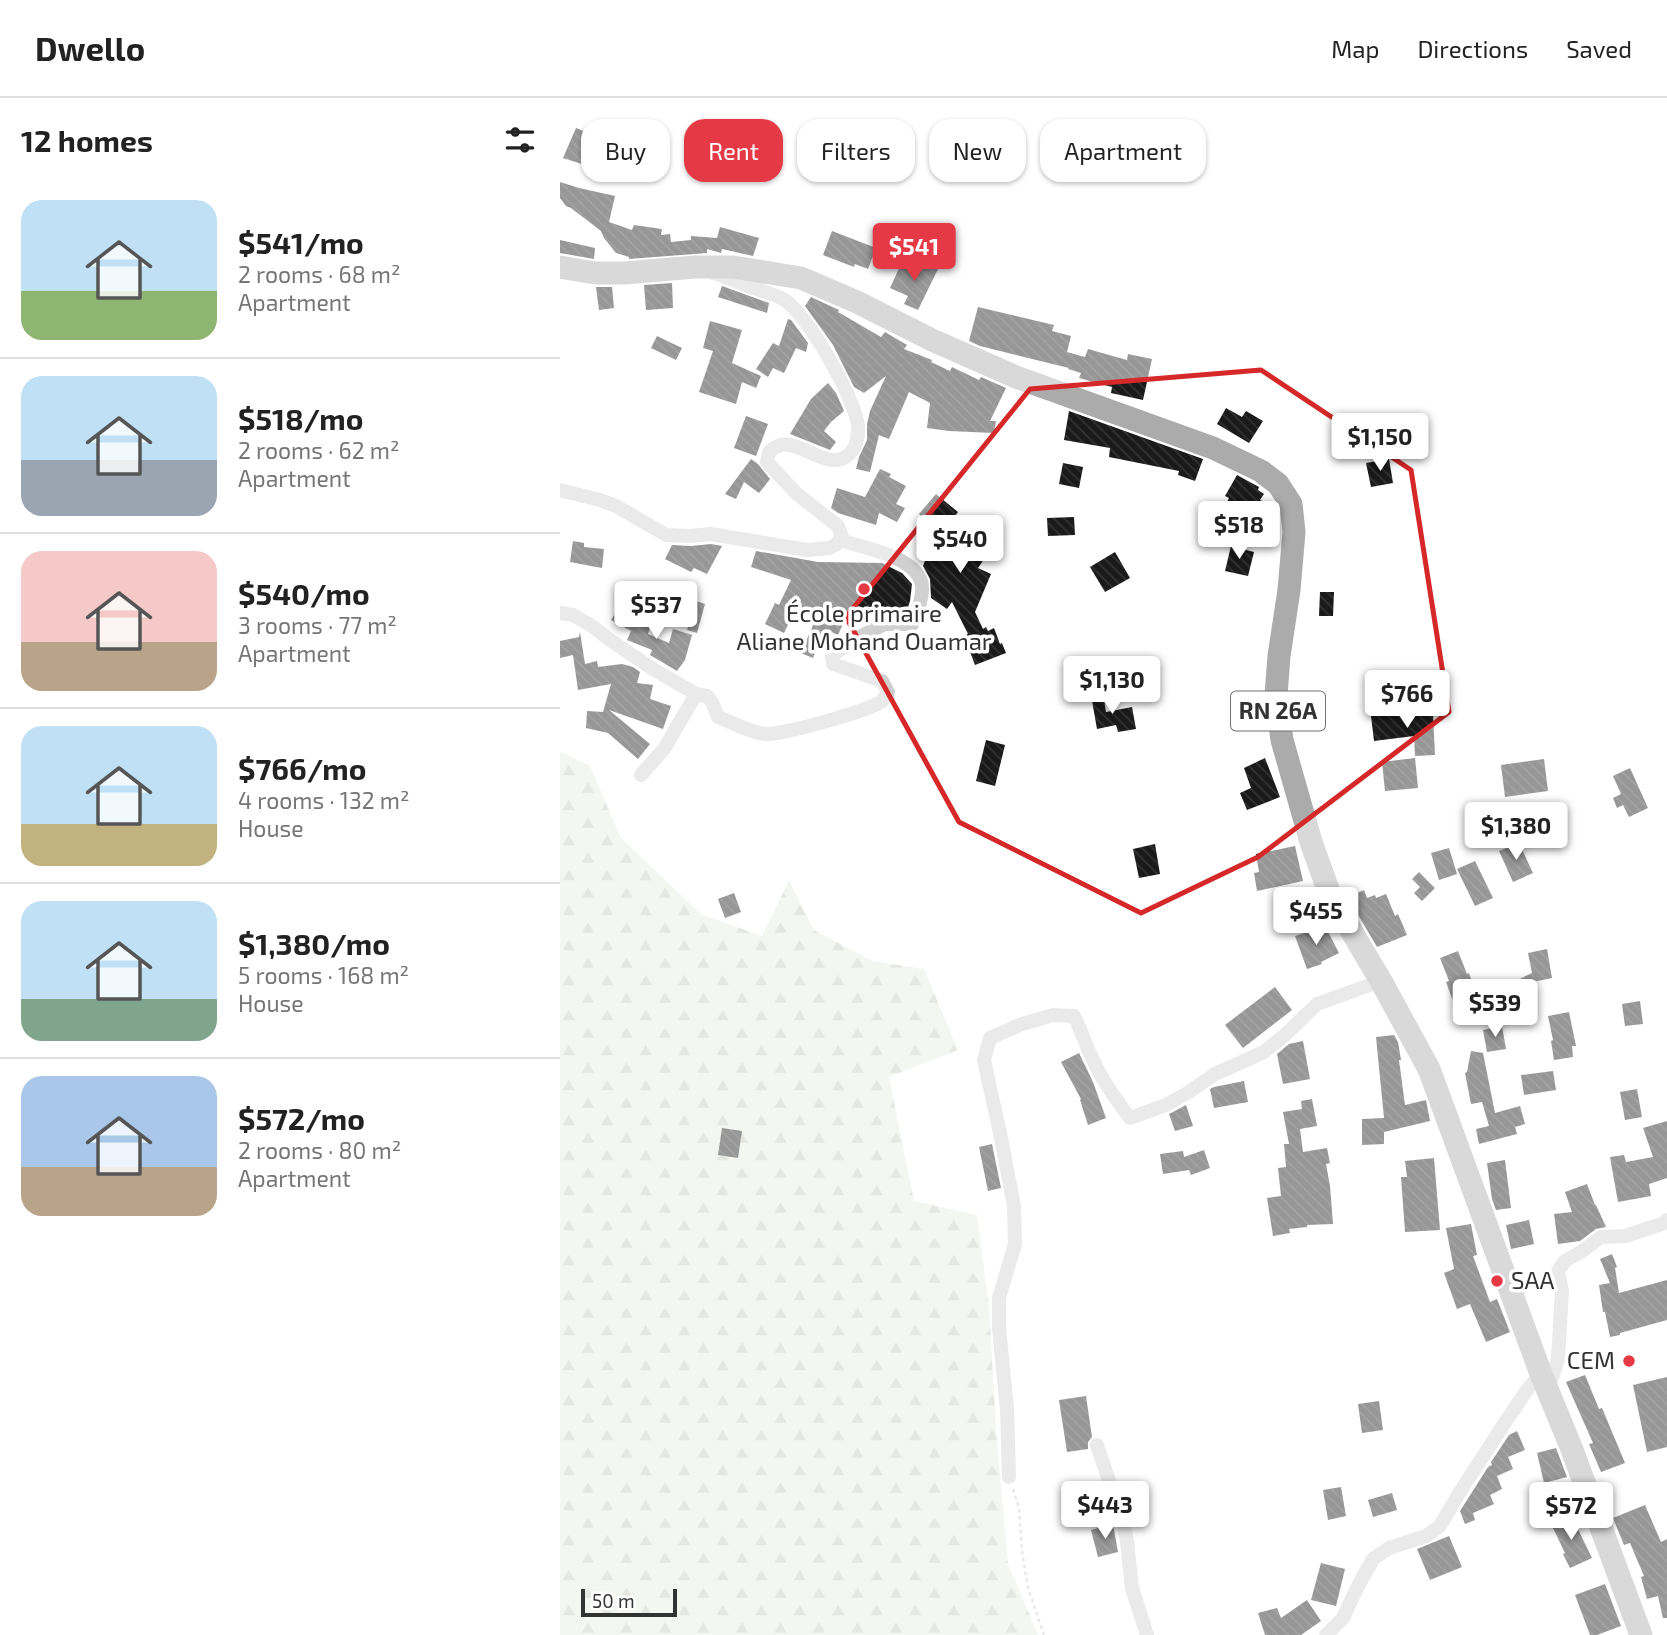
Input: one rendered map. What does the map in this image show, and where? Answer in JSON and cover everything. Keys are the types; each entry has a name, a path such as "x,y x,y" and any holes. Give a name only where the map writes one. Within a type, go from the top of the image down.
{"main road":[{"name":"RN 26A","path":"560,267 595,273 733,267 801,278 1016,377 1213,448 1261,471 1278,484 1291,504 1294,532 1276,695 1282,740 1311,842 1330,895 1429,1069 1641,1635"}],"street":[{"path":"560,490 616,506 666,535 711,534 807,550 829,548 837,544 842,537 838,526 797,494 767,462 769,452 779,445 790,445 839,461 849,455 856,442 858,427 854,409 843,384 806,322 784,299 695,267"},
{"path":"560,613 573,615 592,625 637,658 696,694 707,696 718,717 744,729 766,734 785,733 883,701 888,692 882,681 833,664 832,655 884,624 912,624 920,603 922,582 913,569 895,557 839,540"},
{"path":"641,775 664,749 696,694"},
{"path":"1009,1477 999,1298 1016,1244 1014,1206 984,1060 990,1038 1022,1024 1053,1015 1074,1016 1083,1032 1093,1062 1130,1118 1166,1105 1215,1074 1264,1052 1317,1004 1381,981"},
{"path":"1326,1635 1343,1618 1373,1559 1390,1548 1426,1536 1440,1526 1527,1390 1545,1382 1558,1359 1562,1291 1558,1271 1565,1261 1601,1237 1625,1236 1667,1220"},
{"path":"1097,1445 1123,1522 1132,1588 1147,1635"}],"path":[{"path":"1009,1477 1019,1508 1028,1588 1044,1635"}],"highlighted area":[{"path":"1261,370 1411,470 1449,712 1258,857 1141,913 959,822 846,617 1030,389"}],"green space":[{"path":"560,751 590,766 621,838 701,914 762,936 789,880 814,930 872,961 924,969 958,1050 889,1077 914,1201 977,1215 989,1306 996,1430 1008,1564 1038,1635 560,1635"}],"building":[{"path":"576,128 581,130 581,164 563,158"},
{"path":"560,182 615,196 609,222 632,230 634,225 662,229 661,235 670,234 671,242 691,240 691,236 717,238 720,227 759,238 753,256 722,249 721,253 707,249 707,253 629,259 616,253 601,231 566,206 560,198"},
{"path":"832,231 876,248 868,269 855,264 854,267 823,255"},
{"path":"560,240 595,248 594,259 560,253"},
{"path":"923,262 938,269 918,310 904,304 908,296 890,288 901,264 918,272"},
{"path":"672,283 673,308 646,310 644,285"},
{"path":"722,286 769,303 767,313 718,297"},
{"path":"596,287 612,287 614,308 599,310"},
{"path":"811,297 839,310 838,312 881,337 885,332 907,345 904,349 932,360 931,362 950,371 952,367 979,380 981,377 1006,388 990,421 996,421 994,433 927,428 930,403 909,392 889,439 879,435 870,472 856,469 867,440 870,411 886,376 864,393 854,387 833,345 805,306"},
{"path":"978,307 1054,325 1052,331 1071,336 1067,352 1085,357 1088,349 1127,360 1128,354 1152,359 1143,400 1111,393 1112,387 1079,378 1081,373 1069,368 969,341"},
{"path":"788,319 808,343 806,352 796,348 784,373 773,368 768,377 756,369 773,343 779,346"},
{"path":"710,321 742,330 732,363 761,376 756,388 742,382 736,404 699,392 713,351 703,348"},
{"path":"657,336 682,348 676,360 651,348"},
{"path":"828,383 844,411 824,431 836,442 830,450 790,434 811,399"},
{"path":"1226,408 1242,417 1246,411 1263,421 1249,443 1217,424"},
{"path":"1069,411 1203,459 1195,481 1178,475 1179,471 1109,457 1110,448 1064,440"},
{"path":"746,416 768,424 756,456 734,448"},
{"path":"751,459 770,479 759,493 744,482 736,499 725,494"},
{"path":"1389,459 1393,483 1371,487 1366,463"},
{"path":"1063,463 1083,467 1079,488 1059,484"},
{"path":"880,469 906,486 896,504 905,508 897,522 879,513 876,525 838,513 831,508 837,488 865,497"},
{"path":"1237,475 1259,487 1258,490 1264,494 1260,500 1265,502 1263,506 1266,508 1258,523 1226,504 1229,498 1225,496"},
{"path":"936,494 958,512 955,516 958,520 996,542 978,568 991,574 975,612 983,629 986,627 988,631 994,628 1006,653 975,665 964,636 968,634 952,602 947,609 931,598 930,579 923,566 937,530 919,514"},
{"path":"1074,517 1075,535 1048,536 1047,518"},
{"path":"573,541 584,543 584,547 604,549 602,568 570,562"},
{"path":"672,545 722,546 707,574 694,568 691,572 665,559"},
{"path":"1231,546 1254,552 1248,576 1225,571"},
{"path":"756,551 818,562 882,563 902,573 912,584 906,614 849,610 838,635 825,629 813,658 801,653 817,616 797,606 784,633 765,624 775,603 779,605 791,580 751,567"},
{"path":"1115,552 1130,578 1105,592 1090,567"},
{"path":"1320,592 1334,592 1333,616 1319,616"},
{"path":"696,601 705,604 697,633 687,630"},
{"path":"618,609 650,627 648,634 669,643 673,629 692,635 685,660 677,671 650,655 652,650 627,640 631,631 611,620"},
{"path":"580,632 585,664 597,661 598,667 622,664 633,667 640,672 637,683 653,685 650,699 671,706 663,729 609,710 650,744 638,759 608,733 586,728 587,711 603,712 611,684 578,690 573,655 560,658 560,641 579,637"},
{"path":"1103,693 1106,712 1132,707 1136,729 1118,732 1116,725 1097,729 1091,695"},
{"path":"1400,713 1400,716 1433,714 1435,755 1415,756 1414,736 1374,741 1371,716"},
{"path":"986,740 1005,745 995,786 976,781"},
{"path":"1265,758 1280,797 1247,810 1240,793 1251,788 1244,768"},
{"path":"1415,758 1418,788 1385,791 1382,762"},
{"path":"1544,759 1548,791 1505,797 1501,765"},
{"path":"1630,768 1648,808 1629,817 1623,805 1617,808 1613,798 1621,794 1613,776"},
{"path":"1519,843 1533,873 1513,882 1499,851"},
{"path":"1155,844 1160,874 1139,878 1133,849"},
{"path":"1295,846 1303,881 1257,891 1254,873 1259,872 1256,854"},
{"path":"1449,848 1457,874 1439,880 1431,853"},
{"path":"1475,861 1493,898 1475,906 1457,869"},
{"path":"1419,872 1435,888 1422,901 1414,893 1420,887 1412,879"},
{"path":"1364,890 1367,898 1386,894 1407,935 1377,947 1350,896"},
{"path":"734,893 741,912 725,918 718,899"},
{"path":"1325,926 1339,953 1321,962 1322,964 1307,969 1295,936"},
{"path":"1547,949 1552,978 1528,983 1532,993 1511,1003 1503,987 1532,973 1528,953"},
{"path":"1458,951 1477,995 1479,994 1484,1017 1462,1025 1457,999 1453,1001 1440,958"},
{"path":"1275,987 1292,1010 1243,1048 1225,1025"},
{"path":"1640,1001 1643,1024 1625,1026 1622,1004"},
{"path":"1569,1012 1576,1046 1572,1046 1573,1057 1554,1060 1548,1016"},
{"path":"1502,1026 1506,1049 1487,1052 1483,1030"},
{"path":"1394,1035 1401,1060 1405,1105 1426,1100 1430,1121 1384,1132 1384,1144 1362,1145 1362,1119 1384,1118 1376,1037"},
{"path":"1303,1041 1310,1079 1283,1084 1277,1054 1289,1044"},
{"path":"1471,1051 1483,1053 1495,1113 1520,1106 1525,1124 1515,1127 1517,1134 1479,1144 1476,1129 1489,1126 1482,1102 1471,1104 1465,1073"},
{"path":"1079,1053 1106,1118 1088,1125 1081,1099 1061,1062"},
{"path":"1553,1071 1556,1090 1524,1095 1521,1075"},
{"path":"1244,1081 1248,1102 1214,1108 1210,1089"},
{"path":"1637,1089 1642,1117 1625,1120 1620,1092"},
{"path":"1312,1099 1317,1126 1300,1129 1303,1152 1327,1148 1330,1163 1326,1164 1333,1224 1307,1225 1289,1229 1290,1233 1273,1236 1267,1198 1281,1196 1278,1168 1286,1167 1284,1144 1289,1144 1283,1112 1302,1109 1301,1101"},
{"path":"1186,1105 1193,1126 1175,1131 1169,1114"},
{"path":"1667,1121 1667,1178 1649,1184 1651,1196 1618,1202 1610,1157 1624,1155 1626,1162 1653,1157 1643,1128"},
{"path":"722,1128 742,1131 738,1158 718,1155"},
{"path":"992,1144 1001,1188 988,1191 979,1147"},
{"path":"1204,1150 1210,1168 1191,1175 1189,1170 1163,1174 1160,1154 1183,1151 1184,1157"},
{"path":"1434,1158 1440,1230 1405,1232 1401,1177 1407,1177 1405,1161"},
{"path":"1505,1160 1511,1208 1496,1210 1487,1163"},
{"path":"1587,1184 1606,1227 1596,1229 1580,1241 1558,1244 1554,1214 1572,1212 1565,1192"},
{"path":"1529,1220 1534,1244 1511,1249 1506,1225"},
{"path":"1471,1224 1477,1255 1473,1256 1490,1302 1497,1299 1510,1332 1486,1342 1470,1304 1457,1309 1444,1273 1454,1269 1446,1228"},
{"path":"1612,1254 1617,1267 1619,1293 1667,1280 1667,1320 1610,1337 1599,1285 1610,1283 1600,1259"},
{"path":"1585,1375 1625,1463 1601,1472 1589,1444 1593,1443 1566,1382"},
{"path":"1667,1377 1667,1447 1647,1452 1633,1385"},
{"path":"1086,1396 1092,1437 1088,1442 1088,1449 1067,1452 1059,1400"},
{"path":"1379,1401 1383,1430 1362,1433 1358,1404"},
{"path":"1517,1431 1525,1450 1508,1457 1513,1469 1497,1476 1502,1489 1490,1495 1494,1504 1473,1513 1475,1520 1465,1524 1460,1511 1509,1435"},
{"path":"1556,1448 1567,1477 1544,1483 1537,1453"},
{"path":"1341,1487 1346,1516 1328,1520 1323,1490"},
{"path":"1392,1493 1397,1510 1373,1517 1368,1500"},
{"path":"1645,1505 1661,1542 1667,1539 1667,1618 1663,1618 1658,1596 1647,1599 1641,1577 1644,1576 1630,1543 1624,1545 1613,1518"},
{"path":"1571,1515 1592,1558 1570,1568 1551,1524"},
{"path":"1113,1524 1118,1552 1098,1557 1091,1530"},
{"path":"1449,1536 1462,1567 1430,1580 1417,1549"},
{"path":"1321,1563 1345,1569 1336,1606 1311,1600"},
{"path":"1605,1584 1621,1626 1590,1635 1575,1595"},
{"path":"1307,1600 1321,1621 1301,1635 1265,1635 1258,1613 1277,1608 1281,1618"}],"place":[{"name":"École primaire Aliane Mohand Ouamar","path":"864,589"},
{"name":"SAA","path":"1497,1281"},
{"name":"CEM","path":"1629,1361"}]}
